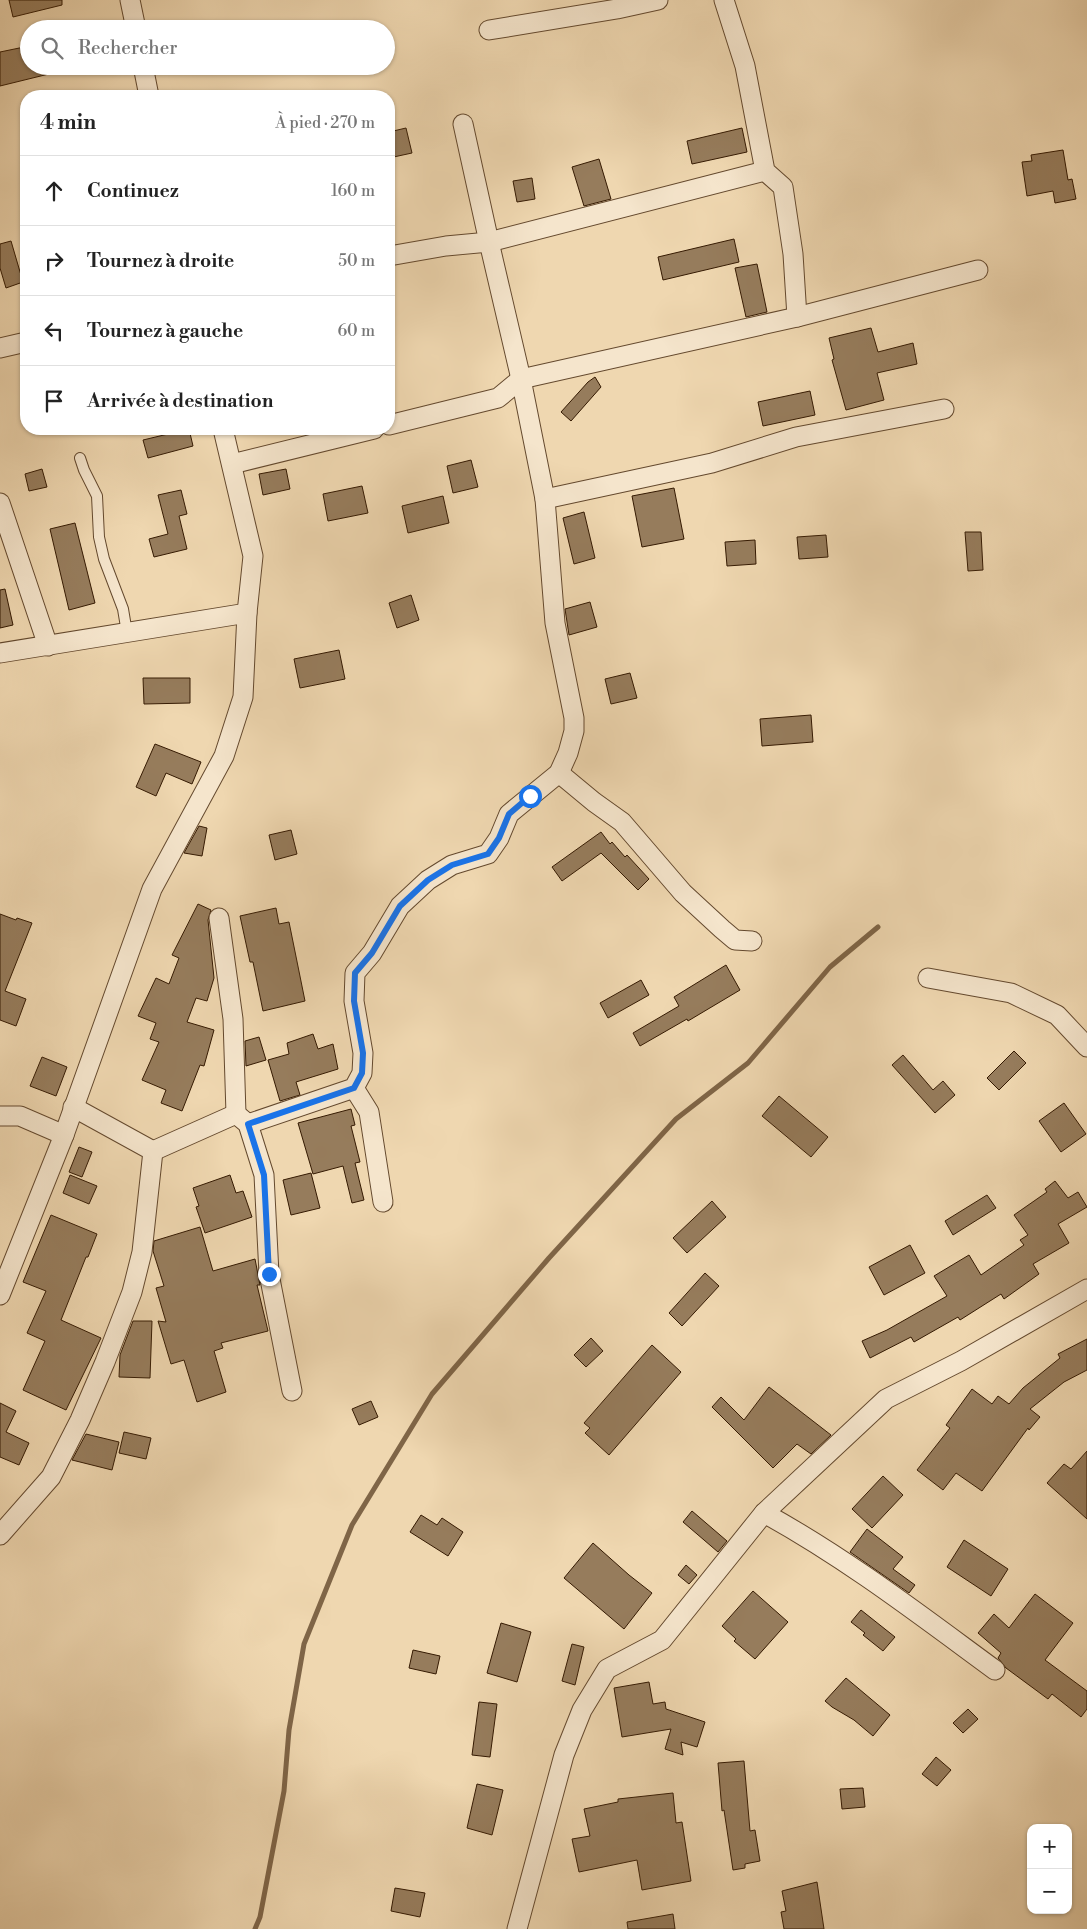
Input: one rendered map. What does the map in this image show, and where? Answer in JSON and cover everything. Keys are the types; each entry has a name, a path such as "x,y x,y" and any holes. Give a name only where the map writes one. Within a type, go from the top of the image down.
{"street":[{"path":"130,0 134,20"},
{"path":"489,30 617,9 658,0"},
{"path":"724,0 745,66 765,171 783,186 793,254 797,317"},
{"path":"145,75 148,90"},
{"path":"73,1107 153,1151 242,1119 354,1088 362,1073 363,1053 354,1001 355,973 372,953 400,906 428,880 452,865 488,854 499,838 509,814 559,773 568,753 574,731 574,718 554,623 545,500 521,379 488,242 463,124"},
{"path":"395,255 446,246 488,242 765,171"},
{"path":"395,424 498,398 521,379 797,317 978,270"},
{"path":"0,348 20,343"},
{"path":"545,500 712,463 796,437 944,409"},
{"path":"0,1295 5,1269 64,1135 152,889 224,756 243,697 247,613 253,556 225,435"},
{"path":"232,464 350,435"},
{"path":"0,503 48,646"},
{"path":"0,654 247,613"},
{"path":"559,773 622,822 683,893 722,929 735,940 752,941"},
{"path":"219,918 233,1019 242,1119 264,1175 269,1274 292,1391"},
{"path":"928,978 1011,993 1058,1016 1087,1047"},
{"path":"354,1088 369,1112 383,1202"},
{"path":"0,1116 20,1116 64,1135"},
{"path":"0,1535 51,1477 80,1420 105,1362 132,1292 142,1252 153,1151"},
{"path":"517,1929 564,1755 582,1710 608,1669 662,1640 764,1513 886,1399 1087,1289"},
{"path":"764,1513 809,1538 995,1670"}],"lane":[{"path":"80,458 97,496 98,537 104,559 123,609 127,633"}],"building":[{"path":"9,0 62,0 62,5 13,17"},
{"path":"20,48 20,75 45,75 0,86 0,52"},
{"path":"406,128 412,153 395,157 395,131"},
{"path":"742,128 747,152 692,164 687,141"},
{"path":"1063,150 1068,180 1072,179 1076,199 1055,203 1053,191 1027,196 1022,162 1032,161 1031,155"},
{"path":"599,159 611,199 584,206 572,167"},
{"path":"532,178 535,199 517,202 513,181"},
{"path":"734,239 739,262 663,280 658,257"},
{"path":"11,241 20,272 20,283 6,288 0,268 0,244"},
{"path":"757,264 767,312 746,317 735,268"},
{"path":"871,328 878,352 913,343 917,364 877,373 884,400 846,410 832,360 834,359 829,338"},
{"path":"595,377 601,387 571,421 561,412 588,382"},
{"path":"810,391 815,415 763,426 758,402"},
{"path":"164,435 190,435 193,446 148,458 143,440"},
{"path":"471,460 478,487 453,493 447,466"},
{"path":"42,469 47,487 29,491 25,474"},
{"path":"286,469 290,489 263,495 259,474"},
{"path":"362,486 368,513 328,521 323,494"},
{"path":"674,488 684,539 642,547 632,496"},
{"path":"181,490 187,514 179,516 187,549 154,557 149,539 168,534 158,495"},
{"path":"443,496 449,523 408,533 402,506"},
{"path":"584,512 595,558 574,564 563,518"},
{"path":"75,523 95,603 69,610 50,529"},
{"path":"965,532 981,532 983,570 968,571"},
{"path":"826,535 828,557 799,559 797,537"},
{"path":"755,540 756,564 727,566 725,542"},
{"path":"5,589 13,625 0,628 0,590"},
{"path":"411,595 419,620 397,628 389,603"},
{"path":"590,602 597,627 569,635 565,609"},
{"path":"339,650 345,679 300,688 294,659"},
{"path":"630,673 637,698 611,704 605,679"},
{"path":"143,678 190,678 190,703 144,704"},
{"path":"811,715 813,742 762,746 760,719"},
{"path":"155,744 201,762 192,784 166,773 156,796 136,787"},
{"path":"199,826 207,828 202,856 184,853"},
{"path":"291,830 297,854 275,860 269,835"},
{"path":"601,832 610,844 612,842 625,857 627,855 649,879 638,890 601,853 562,881 552,867"},
{"path":"198,904 211,910 208,920 214,978 207,1001 196,998 187,1022 214,1030 204,1066 200,1065 182,1111 161,1103 166,1090 142,1080 159,1042 150,1039 156,1023 138,1016 156,978 169,984 179,958 172,955"},
{"path":"276,908 279,924 289,922 305,1001 263,1011 253,962 250,962 240,916"},
{"path":"0,914 32,923 5,991 26,999 16,1026 0,1020"},
{"path":"726,965 740,990 688,1021 687,1019 640,1046 633,1033 679,1006 674,997"},
{"path":"641,980 649,995 608,1018 600,1003"},
{"path":"313,1034 318,1049 333,1044 338,1069 296,1082 300,1095 280,1101 268,1060 289,1054 287,1043"},
{"path":"259,1037 266,1060 246,1066 245,1041"},
{"path":"1014,1051 1026,1063 999,1090 987,1078"},
{"path":"903,1055 933,1090 943,1081 955,1095 935,1113 892,1065"},
{"path":"42,1057 67,1067 56,1096 30,1086"},
{"path":"779,1096 828,1137 811,1157 762,1116"},
{"path":"1064,1103 1086,1134 1061,1152 1039,1121"},
{"path":"351,1109 355,1125 351,1126 360,1162 355,1163 364,1200 352,1203 343,1166 313,1174 298,1123"},
{"path":"79,1147 92,1152 82,1177 69,1172"},
{"path":"311,1173 320,1208 291,1215 283,1180"},
{"path":"70,1175 97,1186 89,1204 63,1193"},
{"path":"230,1175 236,1193 243,1191 252,1217 205,1233 196,1207 199,1206 193,1188"},
{"path":"1055,1181 1068,1198 1078,1192 1087,1207 1058,1224 1069,1243 1033,1264 1039,1274 1004,1299 1001,1294 960,1320 958,1317 914,1342 911,1337 870,1358 862,1341 887,1330 947,1296 934,1276 969,1255 981,1275 1024,1245 1020,1240 1028,1235 1014,1215 1047,1192 1045,1189"},
{"path":"987,1195 996,1208 953,1235 945,1221"},
{"path":"712,1201 726,1217 687,1253 673,1238"},
{"path":"51,1215 97,1234 61,1320 101,1338 66,1410 23,1390 45,1341 27,1333 46,1291 23,1282"},
{"path":"200,1227 213,1271 255,1259 260,1285 257,1285 268,1331 221,1343 223,1348 214,1351 226,1392 197,1402 184,1360 171,1364 158,1321 166,1322 156,1288 164,1286 153,1251 154,1241"},
{"path":"910,1245 925,1273 884,1295 869,1267"},
{"path":"705,1273 719,1286 682,1326 669,1313"},
{"path":"133,1321 152,1321 150,1378 119,1377 120,1355"},
{"path":"591,1338 603,1351 586,1367 574,1355"},
{"path":"1087,1339 1087,1370 1064,1382 1030,1409 1040,1417 1029,1430 1028,1428 982,1491 956,1473 943,1490 917,1470 950,1428 946,1425 972,1389 992,1404 998,1396 1009,1404 1023,1388 1060,1358 1058,1354"},
{"path":"652,1345 681,1372 609,1455 585,1433 590,1428 584,1423"},
{"path":"769,1387 831,1435 811,1454 797,1444 773,1468 712,1407 721,1397 744,1420"},
{"path":"371,1401 378,1417 359,1425 352,1409"},
{"path":"0,1403 16,1411 6,1432 29,1443 19,1465 0,1457"},
{"path":"124,1432 151,1438 146,1459 119,1453"},
{"path":"86,1434 119,1442 112,1470 72,1460"},
{"path":"1087,1451 1087,1519 1047,1483 1064,1464 1071,1469"},
{"path":"883,1476 903,1495 872,1528 852,1509"},
{"path":"692,1511 727,1541 718,1552 683,1522"},
{"path":"421,1515 437,1525 442,1518 463,1532 448,1556 410,1532"},
{"path":"867,1529 903,1557 893,1569 915,1585 909,1593 850,1552"},
{"path":"964,1540 1008,1569 991,1596 947,1567"},
{"path":"593,1543 652,1593 624,1629 564,1578"},
{"path":"686,1565 697,1575 689,1584 678,1575"},
{"path":"753,1591 788,1622 755,1659 734,1641 736,1639 722,1626"},
{"path":"1035,1594 1073,1623 1045,1660 1087,1691 1087,1709 1081,1717 1052,1694 1048,1699 1006,1668 998,1658 1001,1653 978,1633 994,1614 1009,1628"},
{"path":"861,1610 895,1637 883,1651 863,1635 865,1633 851,1622"},
{"path":"501,1623 531,1632 517,1682 487,1673"},
{"path":"572,1644 584,1647 575,1685 562,1681"},
{"path":"413,1650 440,1656 436,1674 409,1668"},
{"path":"846,1678 890,1715 873,1736 854,1720 825,1701"},
{"path":"649,1682 653,1704 665,1702 666,1709 705,1722 697,1747 681,1742 683,1755 665,1749 671,1729 622,1737 614,1688"},
{"path":"479,1702 497,1704 490,1757 472,1755"},
{"path":"968,1709 978,1719 963,1733 953,1723"},
{"path":"936,1757 951,1770 937,1786 922,1774"},
{"path":"744,1761 750,1831 755,1830 760,1861 745,1864 745,1868 733,1870 724,1810 722,1811 718,1763"},
{"path":"477,1784 503,1790 492,1835 467,1828"},
{"path":"863,1788 865,1807 842,1809 840,1789"},
{"path":"673,1793 676,1823 682,1822 691,1881 642,1890 637,1860 579,1872 572,1839 590,1836 584,1809 618,1802 618,1799"},
{"path":"817,1882 824,1929 784,1929 781,1912 786,1911 782,1891"},
{"path":"395,1888 425,1893 420,1917 391,1911"},
{"path":"673,1914 675,1929 628,1929 627,1922"}],"waterway":[{"path":"255,1929 260,1917 284,1791 289,1730 304,1644 352,1525 432,1394 549,1258 676,1119 748,1063 830,967 878,927"}],"route":[{"path":"269,1274 264,1175 248,1124 354,1088 362,1073 363,1053 354,1001 355,973 372,953 400,906 428,880 452,865 488,854 499,838 509,814 530,796"}]}
